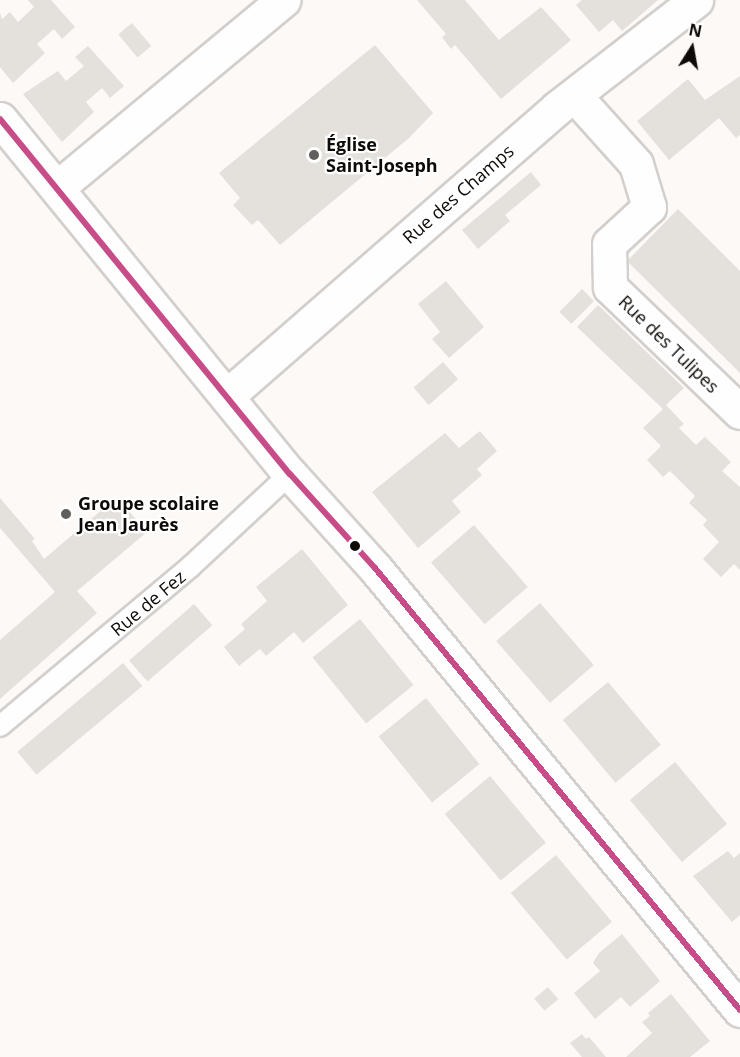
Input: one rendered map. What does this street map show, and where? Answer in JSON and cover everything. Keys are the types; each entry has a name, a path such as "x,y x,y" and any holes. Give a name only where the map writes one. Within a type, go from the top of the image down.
{"street":[{"path":"58,188 283,0"},
{"name":"Rue des Champs","path":"227,396 575,96 696,0"},
{"name":"Rue des Tulipes","path":"575,96 636,164 649,207 609,244 610,287 740,412"},
{"path":"0,120 290,474 375,568 740,1010"}],"lane":[{"name":"Rue de Fez","path":"0,726 190,567 290,474"}],"building":[{"path":"28,0 51,0 75,27 62,39 54,29 37,44 45,53 13,83 0,67 0,13 2,19 10,12 18,22 34,7"},
{"path":"417,0 465,0 499,40 541,7 571,40 501,99 455,45 451,49 442,37 446,34"},
{"path":"582,0 658,0 622,31 613,20 599,32 576,5"},
{"path":"132,23 151,46 137,58 118,35"},
{"name":"Église Saint-Joseph","path":"375,45 433,113 409,138 280,245 258,220 252,225 233,205 240,198 219,173"},
{"path":"88,46 124,86 110,98 102,88 86,102 94,112 62,142 23,94 58,71 66,81 84,66 75,57"},
{"path":"740,76 740,135 736,138 719,118 669,160 637,121 688,79 705,100"},
{"path":"531,172 541,185 505,215 510,221 478,249 462,230"},
{"path":"678,209 740,271 740,373 627,261"},
{"path":"446,281 484,327 449,358 432,339 440,332 418,304"},
{"path":"582,289 594,301 571,324 559,312"},
{"path":"598,305 684,388 666,405 684,424 679,428 696,445 705,437 731,462 722,471 740,487 740,570 734,564 721,577 703,559 719,542 703,525 707,520 689,503 695,496 670,471 663,477 647,460 661,446 643,428 663,409 577,327"},
{"path":"443,362 458,379 429,405 414,388"},
{"path":"480,431 497,451 477,469 482,475 452,501 461,512 418,548 372,492 445,433 459,448"},
{"path":"117,497 147,532 77,591 97,613 0,699 0,640 55,592 0,528 0,498 35,539 32,541 44,559"},
{"path":"474,525 528,587 485,624 431,562"},
{"path":"302,549 348,605 303,643 294,632 266,656 260,649 239,666 224,647 245,629 241,624 267,601 256,587"},
{"path":"540,603 594,665 550,703 496,641"},
{"path":"194,604 212,625 147,682 129,660"},
{"path":"360,619 413,685 366,723 313,657"},
{"path":"123,663 142,686 37,775 17,752"},
{"path":"608,682 661,745 616,783 563,720"},
{"path":"426,698 479,764 432,802 379,736"},
{"path":"675,762 727,824 682,862 630,800"},
{"path":"490,776 546,843 501,881 445,814"},
{"path":"728,851 734,858 740,853 740,915 732,922 693,876"},
{"path":"556,855 612,922 567,960 511,893"},
{"path":"622,934 660,981 630,1007 621,997 595,1019 574,993 600,971 593,963 599,953"},
{"path":"548,987 558,999 544,1011 534,999"},
{"path":"671,994 710,1041 690,1057 626,1057 652,1033 642,1022 650,1016 648,1013"},
{"path":"582,1034 586,1039 589,1037 606,1057 582,1057 570,1043"}],"transit line":[{"path":"0,119 290,474 375,568 740,1010"}],"place":[{"name":"Église Saint-Joseph","path":"314,155"},
{"name":"Groupe scolaire Jean Jaurès","path":"66,514"}]}
